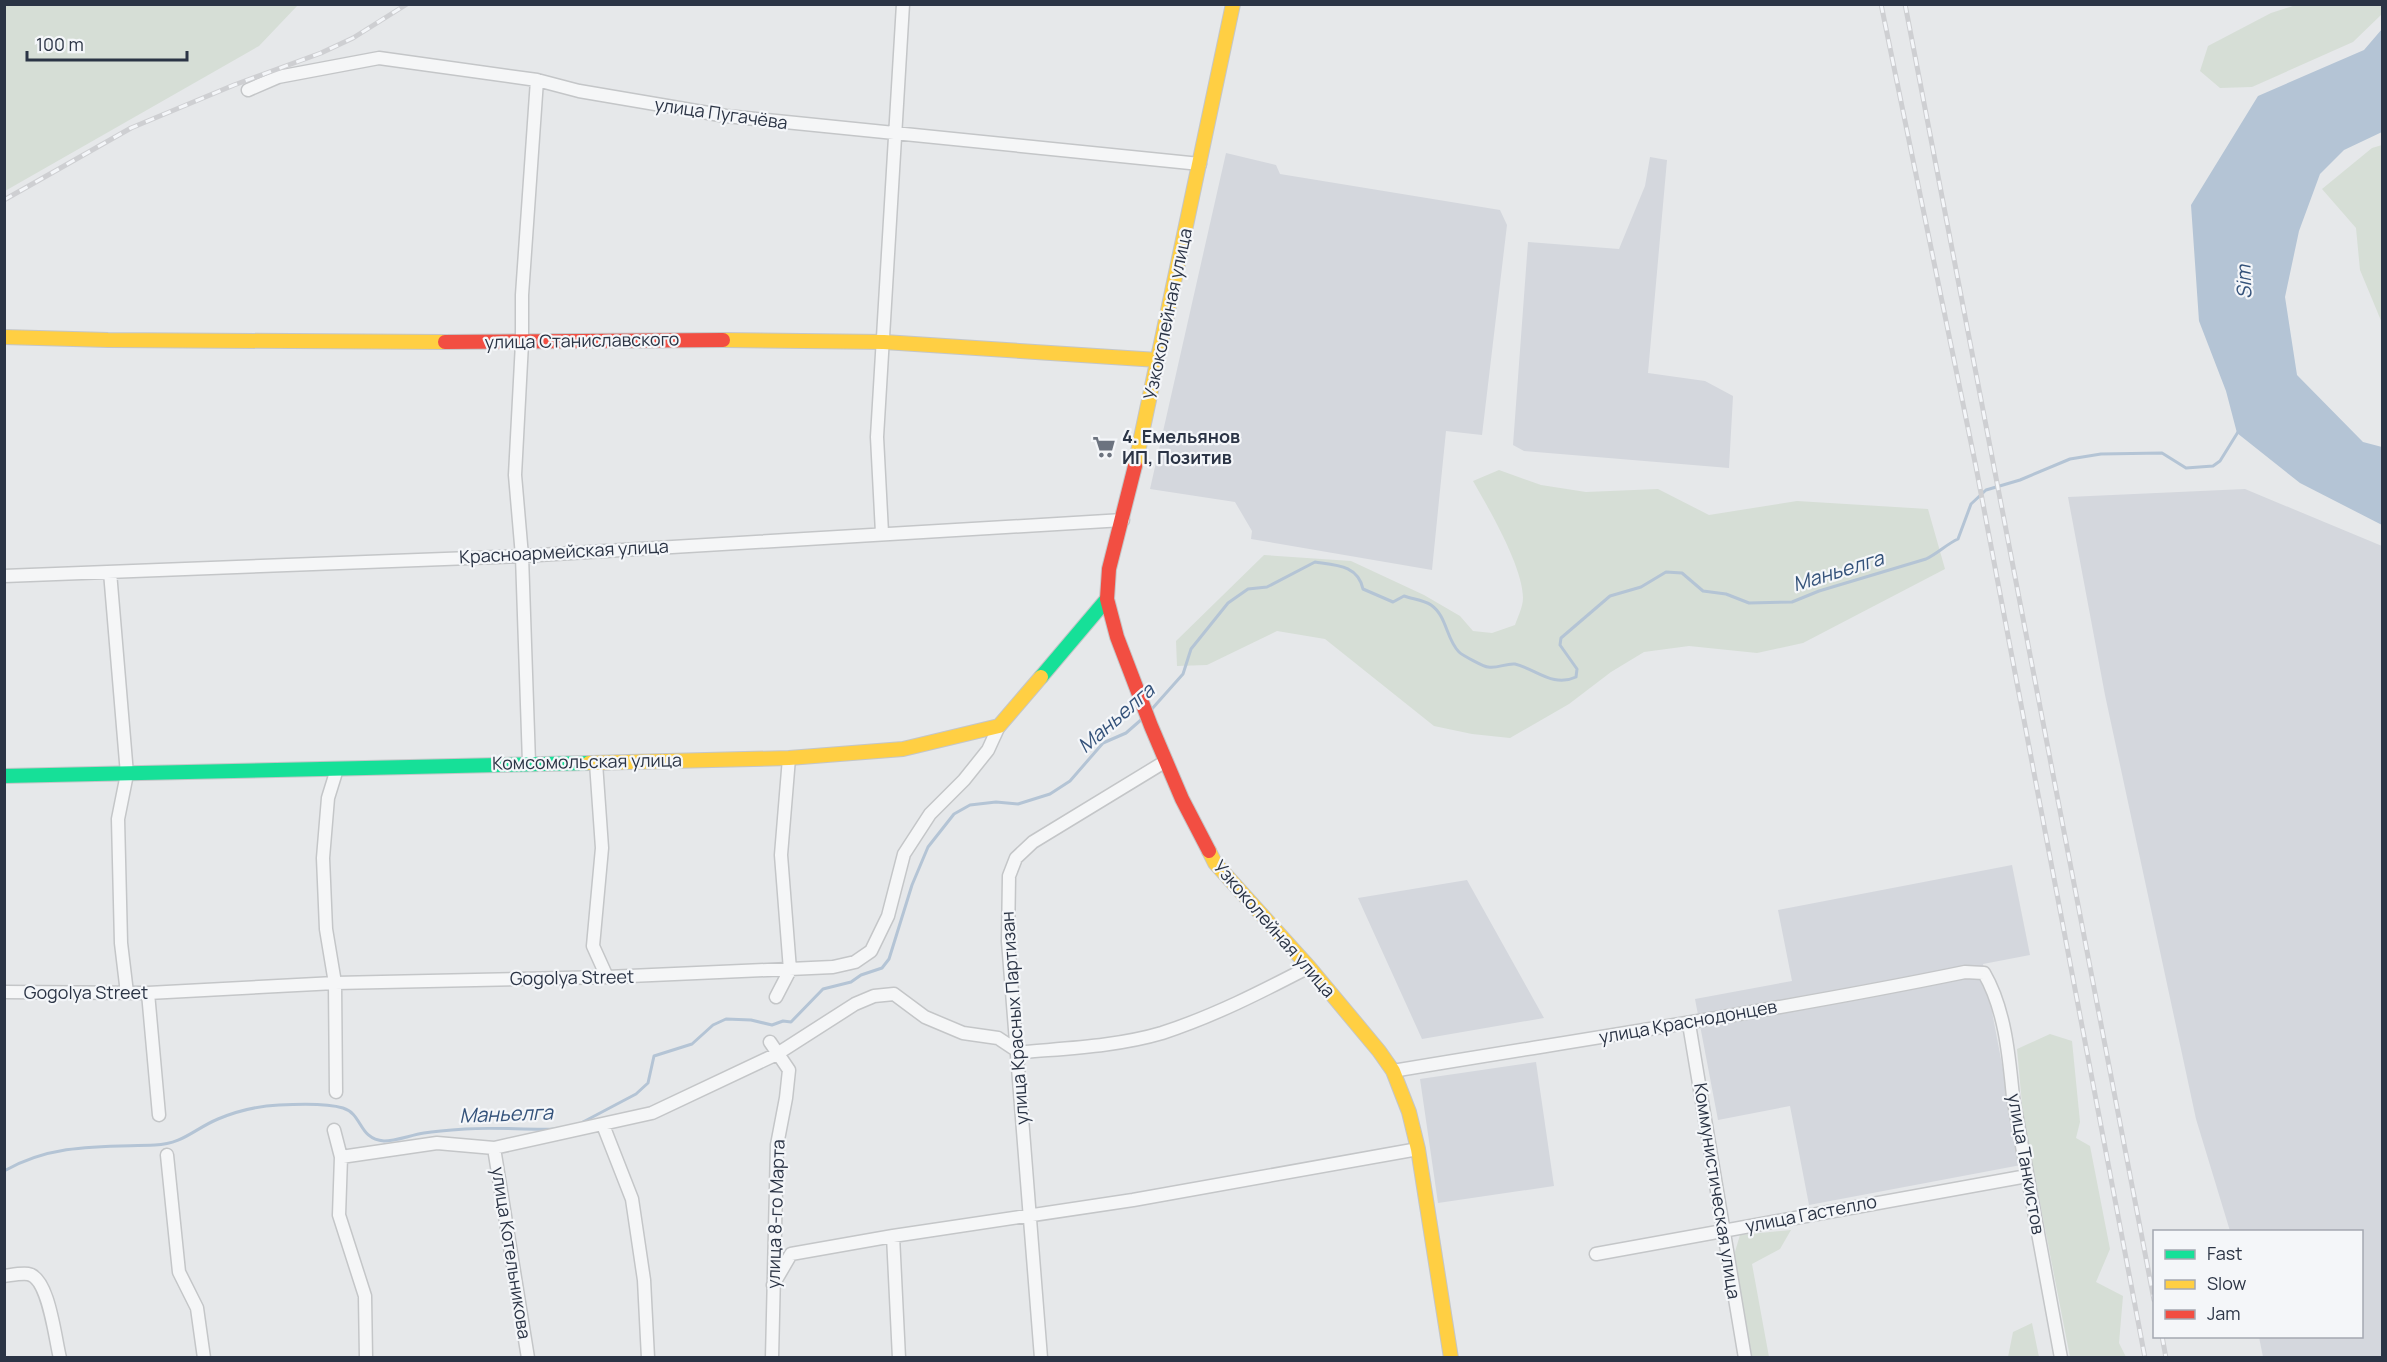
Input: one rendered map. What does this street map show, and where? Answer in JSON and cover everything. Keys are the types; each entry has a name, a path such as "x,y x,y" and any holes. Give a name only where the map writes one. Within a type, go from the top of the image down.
{"street":[{"path":"882,533 877,437 903,4"},
{"name":"Узкоколейная улица","path":"1233,4 1123,520 1109,569 1107,599 1117,637 1151,726 1182,799 1215,863 1309,967 1393,1071 1418,1149 1451,1358"},
{"name":"улица Пугачёва","path":"248,90 278,77 379,58 537,80 589,93 726,116 1200,164"},
{"path":"530,763 522,556 515,475 522,343 522,295 537,80"},
{"name":"улица Станиславского","path":"4,337 522,343 760,339 884,342 1158,360"},
{"name":"Красноармейская улица","path":"4,576 522,556 1123,520"},
{"path":"110,572 127,774 118,819 121,943 127,993"},
{"path":"999,726 1107,599"},
{"name":"Комсомольская улица","path":"4,776 789,758 903,749 999,726"},
{"name":"Gogolya Street","path":"4,992 148,993 335,983 607,977 790,970 833,967 855,962 871,951 888,916 904,854 930,814 964,780 988,750 999,726"},
{"path":"776,997 790,970 781,855 789,758"},
{"name":"улица Красных Партизан","path":"1041,1358 1016,1050 1007,894 1009,876 1016,858 1033,842 1166,761"},
{"path":"596,763 602,848 594,946 607,977"},
{"path":"336,1092 335,983 326,929 322,858 328,798 337,769"},
{"path":"341,1157 437,1143 494,1148 652,1113 777,1054 855,1004 874,996 894,994 925,1017 963,1033 998,1038 1016,1050 1025,1052 1101,1046 1160,1033 1243,1002 1309,967"},
{"name":"улица Краснодонцев","path":"1393,1071 1689,1024 1965,972 1984,973"},
{"name":"улица Танкистов","path":"1984,973 1991,986 2009,1058 2013,1097 2061,1358"},
{"path":"148,993 159,1115"},
{"name":"Коммунистическая улица","path":"1689,1024 1745,1358"},
{"name":"улица 8-го Марта","path":"770,1042 789,1070 777,1145 772,1358"},
{"path":"603,1125 632,1199 644,1280 648,1358"},
{"path":"334,1130 341,1157 339,1215 365,1296 366,1358"},
{"name":"улица Котельникова","path":"494,1148 528,1358"},
{"path":"773,1285 791,1254 893,1236 1133,1200 1418,1149"},
{"path":"167,1155 179,1272 197,1308 204,1358"},
{"name":"улица Гастелло","path":"1596,1254 2027,1176"},
{"path":"893,1236 899,1358"},
{"path":"4,1276 29,1274 38,1279 45,1293 60,1358"}],"shaded area":[{"path":"5,4 298,5 259,46 5,191"},
{"path":"2296,5 2382,5 2382,14 2353,42 2252,87 2220,88 2200,71 2208,46 2271,13"},
{"path":"2382,145 2382,323 2360,270 2356,228 2322,189 2372,148"},
{"path":"1226,153 1276,165 1280,174 1500,210 1507,225 1482,435 1446,431 1432,570 1251,539 1252,531 1235,502 1150,489"},
{"path":"1650,157 1667,160 1648,373 1705,381 1733,396 1729,468 1524,451 1513,445 1528,242 1619,249 1645,186"},
{"path":"1499,470 1541,485 1586,492 1658,489 1709,515 1797,501 1928,509 1945,569 1803,643 1757,653 1689,646 1644,652 1611,672 1569,704 1510,738 1472,734 1434,726 1325,639 1277,631 1207,665 1177,666 1176,641 1264,555 1351,561 1424,595 1460,616 1473,631 1492,633 1515,625 1523,598 1522,585 1504,538 1473,481"},
{"path":"2245,489 2382,546 2382,1357 2263,1357 2259,1338 2363,1338 2363,1230 2230,1230 2196,1119 2105,695 2068,497"},
{"path":"2012,865 2030,955 1983,964 2021,1165 1809,1205 1790,1106 1718,1120 1695,999 1792,981 1778,910"},
{"path":"1467,880 1544,1018 1422,1039 1358,898"},
{"path":"2050,1034 2072,1041 2080,1122 2076,1138 2090,1146 2110,1249 2096,1282 2123,1296 2119,1343 2126,1357 2070,1357 2023,1115 2017,1049"},
{"path":"1536,1062 1554,1186 1438,1203 1420,1079"},
{"path":"1791,1230 1780,1249 1752,1264 1769,1357 1752,1357 1734,1255 1740,1235"},
{"path":"2032,1323 2039,1357 2008,1357 2013,1332"}],"water":[{"name":"Sim","path":"2382,29 2382,132 2344,150 2320,174 2299,231 2285,297 2297,375 2363,442 2382,447 2382,525 2300,483 2237,433 2226,391 2199,321 2191,205 2258,96 2364,50"}],"waterway":[{"name":"Маньелга","path":"1151,710 1183,674 1191,649 1228,603 1248,589 1267,587 1315,562 1351,571 1356,575 1363,589 1393,602 1404,596 1431,605 1440,615 1451,641 1459,652 1482,665 1498,667 1515,664 1545,677 1568,680 1576,677 1577,669 1560,645 1561,638 1610,596 1641,587 1666,572 1682,573 1703,591 1726,594 1749,603 1792,602 1819,591 1930,557 1958,539 1971,504 1986,490 2020,480 2070,459 2101,454 2162,453 2186,468 2213,466 2220,461 2238,432"},
{"name":"Маньелга","path":"583,1122 636,1094 648,1083 654,1056 692,1044 713,1025 726,1019 751,1020 772,1025 783,1021 791,1022 823,989 851,982 861,975 882,968 889,959 912,885 928,847 954,814 970,805 996,802 1018,804 1050,794 1070,781 1103,743 1126,733 1142,719"},
{"name":"Маньелга","path":"4,1171 41,1155 59,1151 165,1144 225,1116 248,1109 294,1104 329,1105 343,1108 354,1115 369,1136 384,1141 424,1133 465,1129 556,1129"}],"railway":[{"path":"4,200 131,128 234,85 321,53 353,38 407,4"},
{"path":"1881,4 1976,467 2145,1358"},
{"path":"1905,4 2153,1295"},
{"path":"2162,1338 2166,1358"}],"traffic: fast":[{"path":"1041,677 1107,599"},
{"path":"4,776 589,763"}],"traffic: slow":[{"path":"1135,466 1233,4"},
{"path":"4,337 108,340 445,342"},
{"path":"723,340 884,342 1158,360"},
{"path":"589,763 789,758 903,749 999,726 1041,677"},
{"path":"1209,851 1215,863 1309,967 1393,1071 1409,1112 1418,1149 1451,1358"}],"traffic: jam":[{"path":"445,342 723,340"},
{"path":"1135,466 1109,569 1107,599 1117,637 1151,726 1182,799 1209,851"}],"place":[{"name":"4. Емельянов ИП, Позитив","path":"1104,447"}]}
